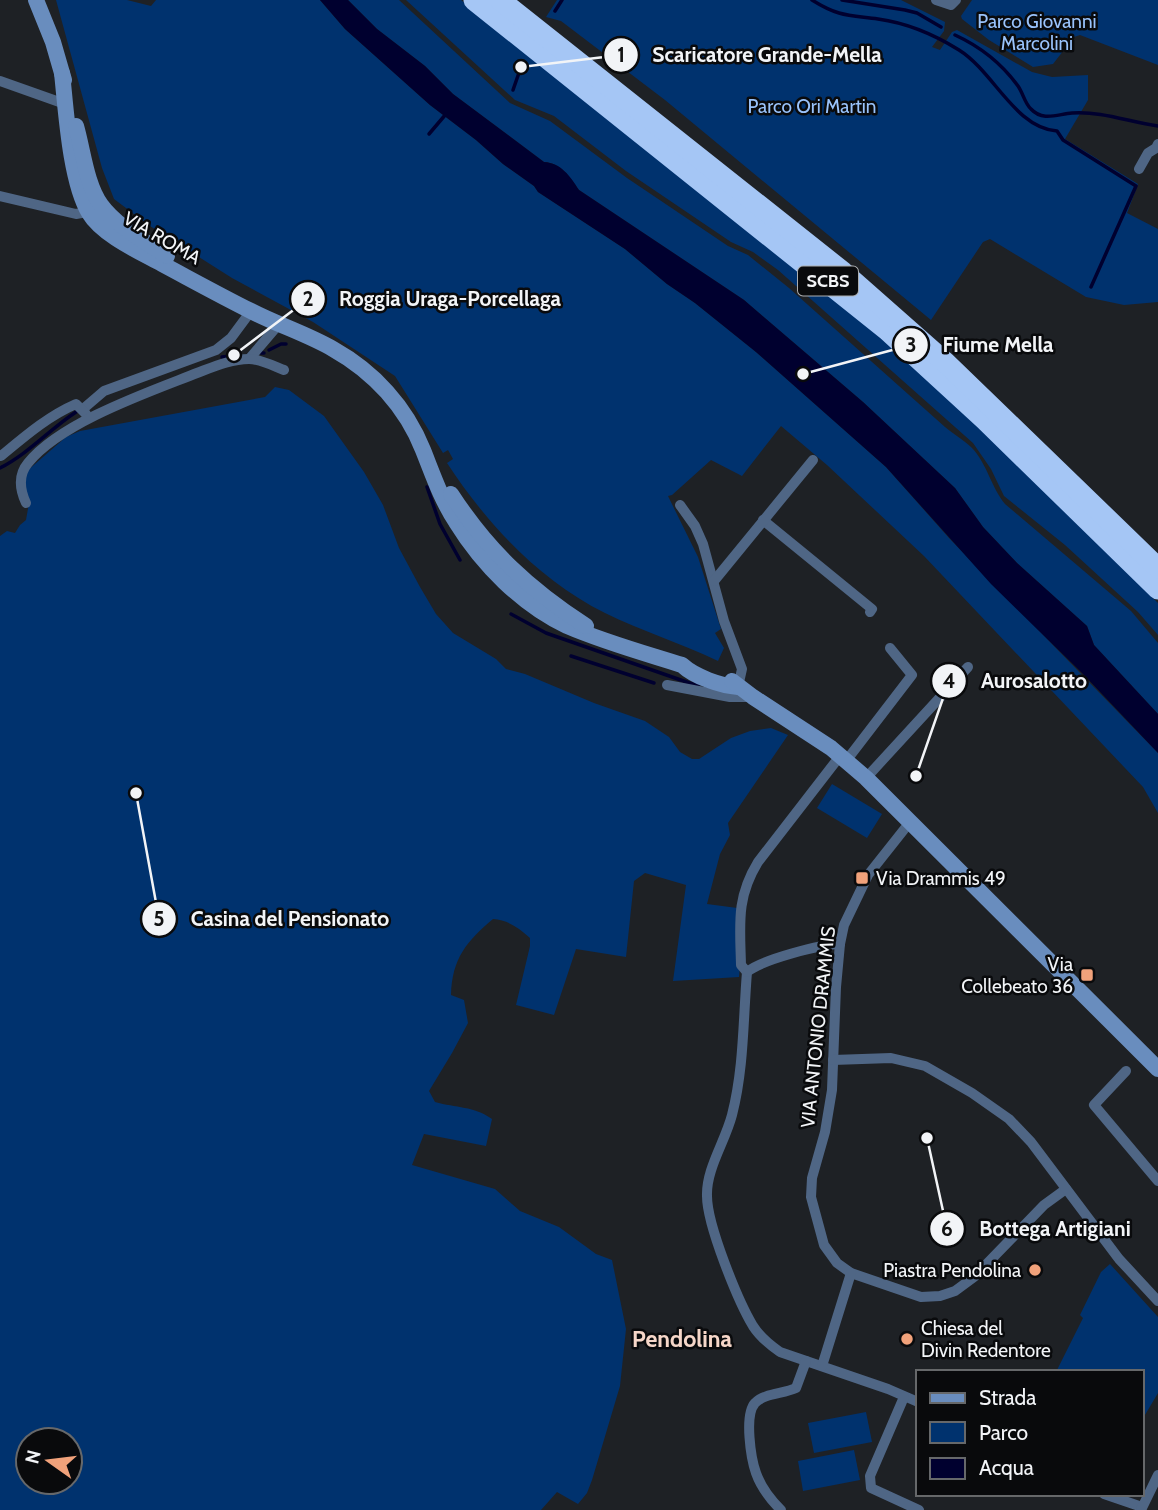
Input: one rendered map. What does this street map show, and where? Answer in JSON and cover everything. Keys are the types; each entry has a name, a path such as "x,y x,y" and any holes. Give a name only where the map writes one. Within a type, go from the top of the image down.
{"highway":[{"name":"SCBS","path":"474,0 887,330 984,419 1158,589"},
{"name":"SCBS","path":"500,0 844,272 945,362 1158,568"}],"street":[{"name":"VIA ROMA","path":"36,0 62,73 92,182 95,209"},
{"path":"936,0 953,3"},
{"name":"VIA ROMA","path":"62,73 74,168 103,227 127,245 233,302 334,349 376,380 408,418 422,448 478,535 508,567 575,618 612,642 682,666 688,671 728,686 738,687 843,758 1158,1069"},
{"path":"0,81 65,104"},
{"path":"1139,169 1148,153 1157,147"},
{"path":"0,196 76,214 95,209"},
{"path":"83,409 104,391 117,385 216,350 231,338 251,311"},
{"path":"26,503 21,487 27,464 63,434 172,382 220,365 250,358 279,324"},
{"path":"250,358 284,370"},
{"path":"1,456 66,408 76,404 90,419"},
{"path":"714,581 813,460"},
{"path":"680,505 695,526 714,581 724,621 742,669 738,687"},
{"path":"763,520 872,608 870,612"},
{"path":"890,648 912,675 802,806 747,879 740,902 741,965 747,972 743,1058 725,1139 707,1186 708,1208 730,1277 753,1326 766,1342 780,1352 916,1401"},
{"path":"866,778 968,667"},
{"path":"667,685 730,697 753,697"},
{"name":"VIA ANTONIO DRAMMIS","path":"910,822 868,875 844,925 832,1090 812,1178 811,1197 824,1245 837,1264 851,1273 921,1297 940,1296 955,1291 974,1278 1045,1205 1066,1189"},
{"path":"747,972 754,966 826,944 841,944"},
{"path":"833,1060 891,1058 925,1066 972,1093 1009,1119 1031,1142 1119,1259 1158,1301"},
{"path":"1126,1071 1094,1105 1158,1181"},
{"path":"822,1366 851,1273"},
{"path":"781,1510 756,1473 749,1419 753,1404 766,1396 783,1394 796,1388 806,1361"},
{"path":"904,1397 870,1476 871,1488 919,1510"},
{"path":"1109,1496 1141,1509 1158,1475"}],"green space":[{"path":"56,0 127,0 151,6 156,0 320,0 345,29 430,105 534,186 538,192 625,249 695,303 756,352 886,467 949,538 1158,753 1158,813 1143,787 924,556 781,426 742,476 711,460 668,496 698,557 721,629 715,633 724,648 718,661 605,613 558,584 516,548 479,508 447,463 453,459 448,450 443,453 395,376 313,322 232,278 150,226 114,199 102,168"},
{"path":"348,0 399,0 510,103 550,121 627,178 728,246 748,255 968,444 981,460 1005,504 1131,611 1158,643 1158,714 1094,645 1087,626 1017,563 983,527 955,488 863,402 744,300 579,190 560,168 544,162 453,94 425,66 377,29"},
{"path":"406,0 461,0 856,317 939,388 1158,603 1158,635 1138,612 1065,545 1004,496 991,469 973,443 778,270 753,252 731,242 626,171 554,116 515,100"},
{"name":"Parco Ori Martin","path":"557,0 901,0 945,22 944,31 932,47 940,50 952,32 957,30 1032,72 1052,77 1088,75 1088,100 1065,139 1138,184 1127,213 1158,229 1158,302 1124,305 1086,297 990,239 983,242 931,320 665,100 561,21 546,17"},
{"name":"Parco Giovanni Marcolini","path":"972,0 1158,0 1158,65 1080,35 1074,37 1053,64 1033,67 989,40 962,19 961,16"},
{"path":"275,387 289,390 324,416 364,472 383,505 399,548 420,587 436,614 453,633 496,659 506,669 645,721 669,737 680,752 692,759 699,759 731,738 750,731 771,728 788,735 728,823 730,835 720,854 707,904 745,909 739,977 673,981 686,885 645,873 634,881 626,957 576,949 554,1015 516,1005 530,938 508,923 493,919 484,927 463,951 454,971 451,995 464,1000 468,1023 429,1091 435,1102 472,1109 492,1119 486,1146 424,1134 412,1165 495,1189 520,1211 559,1227 596,1254 612,1260 626,1329 620,1386 592,1480 587,1493 578,1504 557,1492 541,1510 0,1510 0,536 7,531 15,533 26,520 29,503 24,489 27,471 66,437 80,431 265,397"},
{"path":"832,784 882,814 867,838 817,808"},
{"path":"1110,1264 1158,1317 1158,1393 1144,1417 1144,1370 1057,1370 1083,1318 1080,1315 1101,1272"},
{"path":"866,1412 872,1442 814,1453 808,1423"},
{"path":"854,1450 860,1480 803,1491 798,1461"}],"water":[{"path":"320,0 348,0 377,29 425,66 453,94 544,162 560,168 579,190 744,300 863,402 955,488 983,527 1017,563 1087,626 1094,645 1158,714 1158,753 1082,673 991,584 886,467 756,352 695,303 625,249 538,192 534,186 430,105 345,29"}],"waterway":[{"path":"555,11 562,0"},
{"path":"812,0 844,14 910,27 959,50 972,60 1029,120 1042,128 1057,131 1063,140 1136,186 1091,287"},
{"path":"842,0 917,13 941,27"},
{"path":"955,35 997,63 1018,86 1029,107 1040,115 1094,114 1158,126"},
{"path":"513,90 521,67"},
{"path":"429,134 446,114"},
{"path":"269,350 286,344"},
{"path":"222,357 240,355"},
{"path":"0,468 20,456 76,412"},
{"path":"427,487 440,524 460,560"},
{"path":"511,614 546,633 698,686"},
{"path":"571,656 654,683"}],"place":[{"name":"Scaricatore Grande-Mella","path":"521,67"},
{"name":"Roggia Uraga-Porcellaga","path":"234,355"},
{"name":"Fiume Mella","path":"803,374"},
{"name":"Aurosalotto","path":"916,776"},
{"name":"Casina del Pensionato","path":"136,793"},
{"name":"Via Drammis 49","path":"862,878"},
{"name":"Via Collebeato 36","path":"1087,975"},
{"name":"Bottega Artigiani","path":"927,1138"},
{"name":"Piastra Pendolina","path":"1035,1270"},
{"name":"Chiesa del Divin Redentore","path":"907,1339"}],"district":[{"name":"Pendolina","path":"682,1339"}]}
